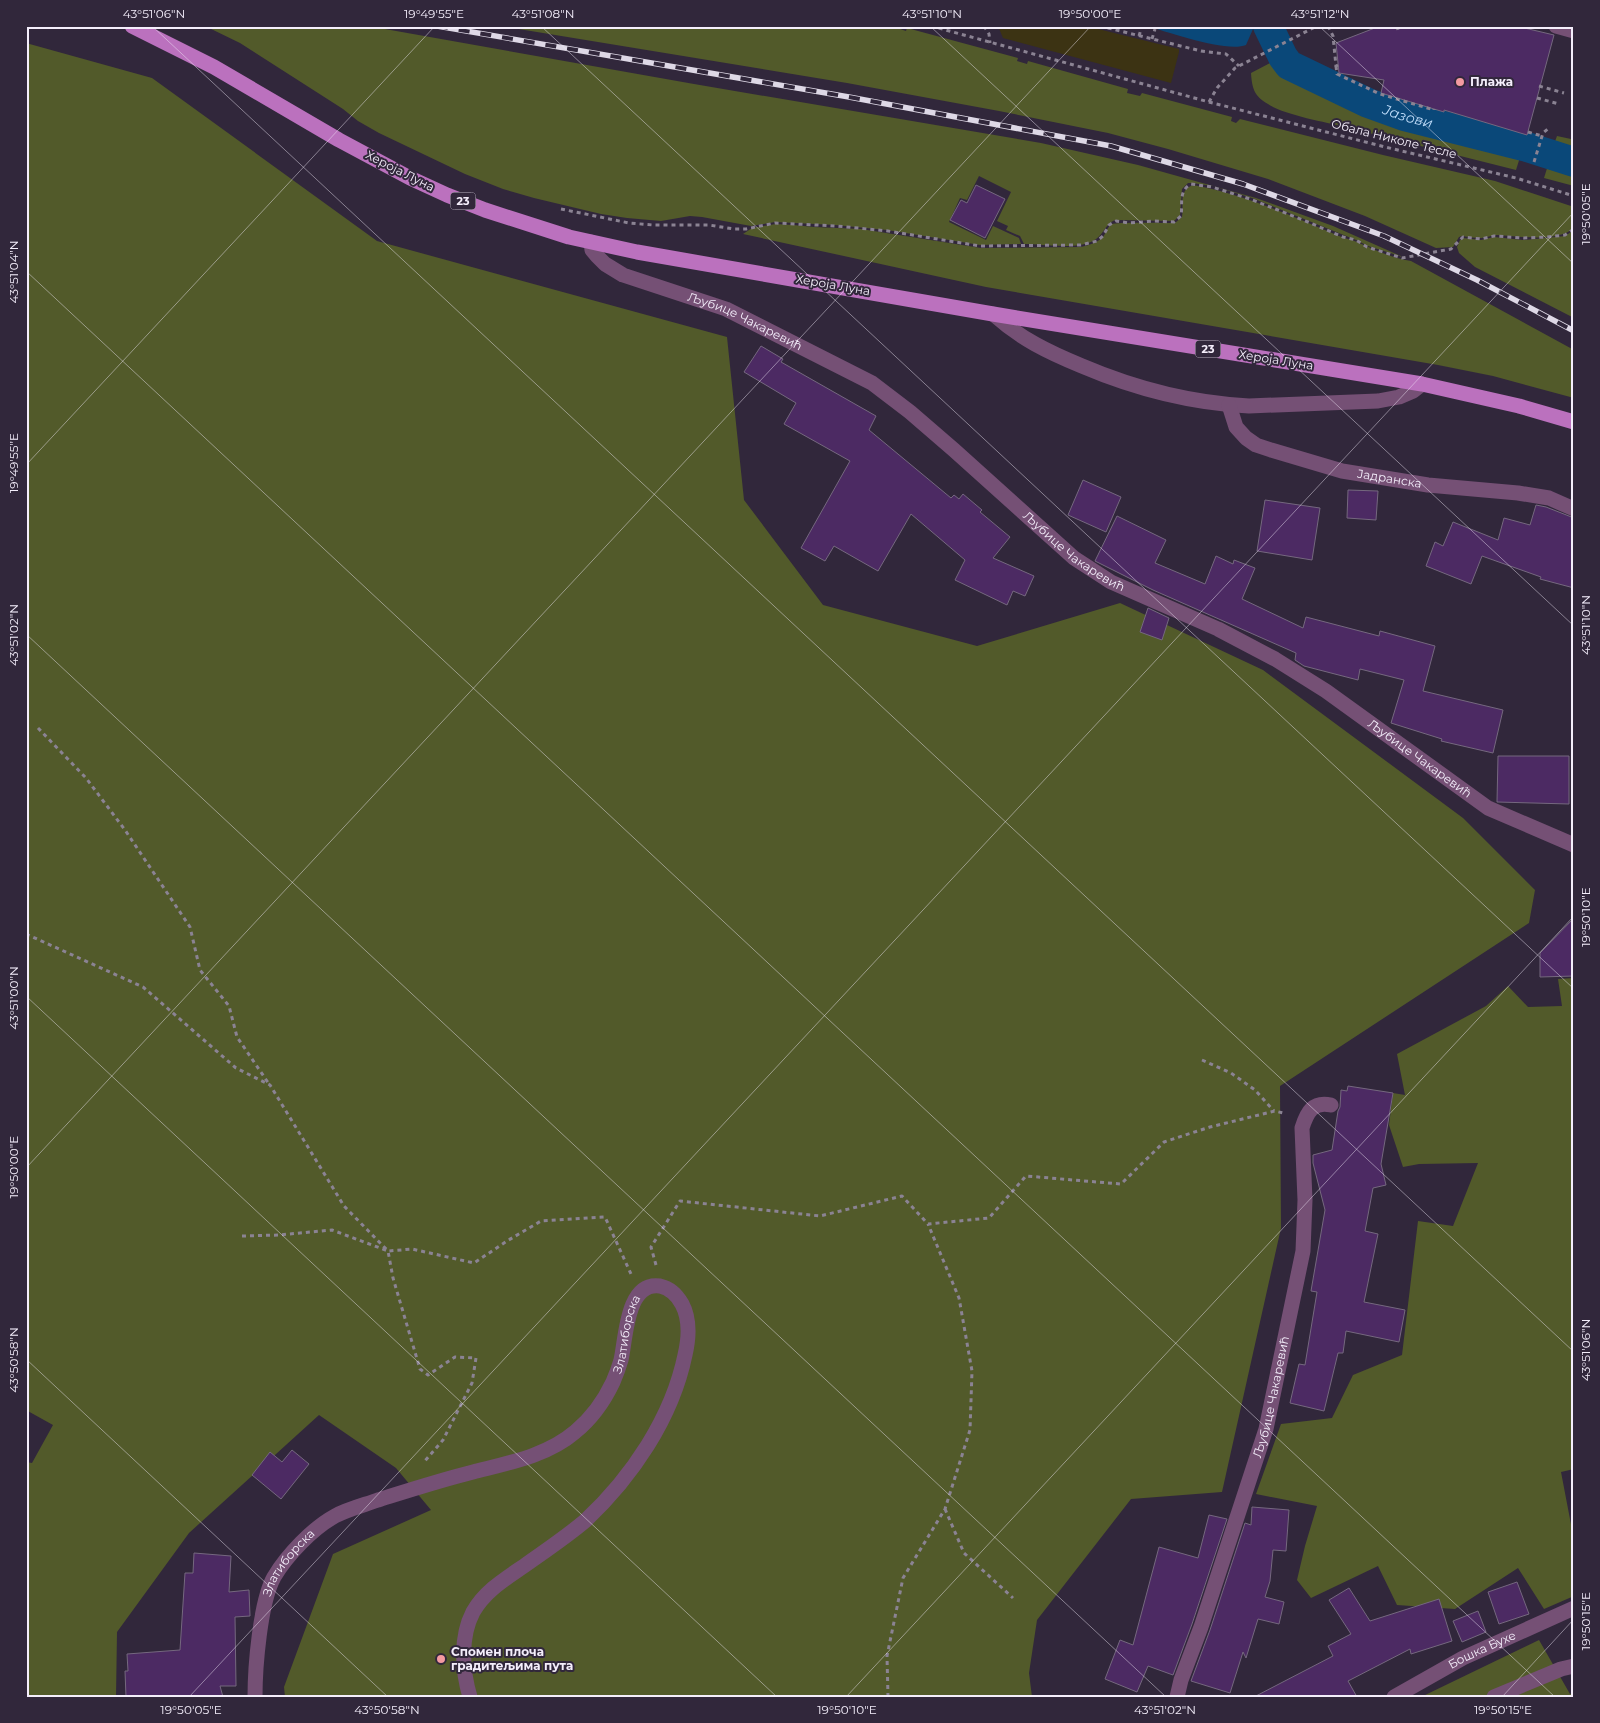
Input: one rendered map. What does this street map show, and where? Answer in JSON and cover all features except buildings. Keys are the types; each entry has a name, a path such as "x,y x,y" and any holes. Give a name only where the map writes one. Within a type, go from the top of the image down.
{"main road":[{"name":"Хероја Луна","path":"132,26 214,67 378,161 447,195 541,229 637,252 993,314 1422,384 1518,406 1574,422"}],"street":[{"path":"1556,26 1574,31"},
{"name":"Љубице Чакаревић","path":"591,242 592,250 597,256 605,264 624,275 726,309 872,383 910,412 954,450 1074,558 1111,582 1210,626 1275,659 1326,691 1488,808 1574,845"},
{"path":"993,314 1011,330 1034,344 1119,382 1182,399 1229,405 1270,406 1378,402 1413,392 1422,384"},
{"name":"Јадранска","path":"1229,405 1236,427 1256,446 1350,473 1428,485 1518,493 1548,498 1574,509"},
{"path":"1305,1117 1313,1107 1323,1103 1331,1105"},
{"name":"Љубице Чакаревић","path":"1176,1697 1180,1680 1204,1618 1266,1430 1303,1252 1305,1200 1302,1128 1305,1117"},
{"name":"Златиборска","path":"256,1697 255,1680 262,1621 270,1587 282,1566 306,1538 319,1526 346,1511 440,1480 518,1460 556,1445 572,1435 594,1413 613,1383 620,1362 630,1311 640,1292 652,1286 663,1287"},
{"path":"470,1697 464,1666 464,1646 467,1628 473,1612 493,1588 583,1522 609,1496 653,1436 670,1404 682,1370 688,1334 682,1304 671,1291 663,1287"},
{"name":"Бошка Бухе","path":"1394,1697 1463,1658 1574,1608"},
{"path":"1494,1697 1574,1666"}],"path":[{"name":"Обала Николе Тесле","path":"932,26 1209,102 1516,178 1574,196"},
{"path":"984,26 989,34 990,43"},
{"path":"1100,26 1201,52 1226,54 1239,66"},
{"path":"1139,36 1142,26"},
{"path":"1328,26 1333,36 1337,74 1380,94 1434,109"},
{"path":"1209,102 1216,88 1239,66 1314,27"},
{"path":"1152,40 1155,29"},
{"path":"1539,86 1564,93"},
{"path":"1537,98 1559,104"},
{"path":"1534,162 1543,133 1549,128"},
{"path":"1528,132 1542,136"},
{"path":"552,206 612,220 653,225 709,225 746,229 776,223 793,223 860,228 980,246 1073,246 1096,241 1102,236 1109,225 1116,221 1130,223 1174,222 1181,216 1181,196 1183,191 1191,184 1212,187 1250,199 1344,237 1356,240 1367,247 1402,258 1451,249 1462,237 1481,239 1494,236 1547,237 1566,235 1574,229"},
{"path":"38,728 86,778 125,830 190,927 200,970 229,1006 237,1038 270,1085 344,1206 388,1251 393,1278 420,1369 428,1375 455,1357 476,1358 472,1383 443,1440 418,1469"},
{"path":"26,934 143,987 236,1068 270,1085"},
{"path":"1202,1060 1231,1073 1255,1090 1275,1111"},
{"path":"928,1224 989,1218 1026,1176 1121,1184 1164,1142 1210,1127 1275,1111 1305,1117"},
{"path":"663,1287 651,1247 680,1201 820,1216 902,1196 928,1224 959,1298 972,1371 970,1430 945,1508 903,1578 887,1656 888,1697"},
{"path":"242,1236 332,1230 388,1251 412,1249 474,1264 541,1221 605,1217 640,1292"},
{"path":"945,1508 964,1553 1013,1598"}],"green space":[{"path":"205,26 368,26 1041,143 1138,165 1256,198 1333,226 1403,257 1368,246 1252,198 1213,186 1192,183 1188,183 1182,189 1180,215 1174,221 1115,220 1093,241 1086,244 1069,246 1024,244 1020,236 1006,230 1008,226 997,221 1011,192 979,176 967,200 960,198 949,222 986,240 993,226 1019,238 1021,244 980,245 887,230 835,225 775,222 751,226 690,216 661,221 601,214 503,189 465,174 379,133 240,43"},
{"path":"500,26 897,26 897,28 906,31 907,28 1018,58 1017,61 1027,64 1028,61 1128,89 1127,93 1140,96 1142,93 1232,117 1231,121 1236,123 1240,119 1495,181 1574,207 1574,228 1557,236 1537,238 1497,235 1481,238 1462,236 1459,237 1453,247 1436,248 1365,216 1268,179 1108,133 847,83"},
{"path":"26,43 152,78 377,241 727,337 744,500 823,605 977,646 1120,603 1263,670 1463,818 1535,890 1529,923 1280,1086 1281,1228 1222,1492 1131,1499 1037,1620 1029,1673 1032,1697 285,1697 284,1687 333,1554 431,1510 396,1468 319,1415 189,1533 117,1632 116,1697 26,1697 26,1462 32,1463 53,1425 26,1410"},
{"path":"1276,60 1283,71 1296,80 1393,123 1521,154 1516,170 1305,118 1275,108 1257,95 1253,87 1251,73"},
{"path":"1366,91 1407,105 1526,137 1525,140 1423,115"},
{"path":"1574,132 1574,154 1553,147 1557,136 1571,139"},
{"path":"1549,162 1574,169 1574,186 1544,178"},
{"path":"1193,185 1249,200 1341,237 1397,258 1411,261 1574,350 1574,398 1493,376 1438,365 986,287 743,234 752,228 776,224 861,229 981,248 1081,247 1093,244 1101,239 1109,227 1115,223 1175,223 1182,217 1183,194 1188,187"},
{"path":"1574,230 1574,318 1475,267 1459,253 1457,247 1463,238 1481,240 1494,237 1523,240 1565,236"},
{"path":"1574,978 1574,1469 1561,1472 1574,1540 1574,1596 1544,1609 1518,1568 1455,1609 1397,1605 1378,1566 1311,1598 1297,1580 1317,1506 1256,1494 1281,1424 1332,1418 1353,1375 1402,1355 1418,1221 1453,1226 1478,1163 1419,1164 1403,1167 1389,1125 1393,1093 1405,1095 1397,1054 1486,1006 1508,986 1528,1007 1562,1006 1558,979"},
{"path":"1539,1640 1570,1694 1574,1693 1574,1697 1421,1697"}],"sand":[{"path":"998,26 1086,26 1179,49 1179,52 1171,83 1003,38"}],"water":[{"path":"1147,26 1277,26 1277,30 1269,34 1253,29 1246,45 1237,47 1197,41"}],"waterway":[{"name":"Јазови","path":"1268,26 1289,65 1368,103 1404,116 1527,147 1574,162"}],"railway":[{"path":"437,26 849,97 1111,146 1243,184 1384,236 1477,280 1574,331"}],"place":[{"name":"Плажа","path":"1460,82"},
{"name":"Спомен плоча градитељима пута","path":"441,1659"}]}
